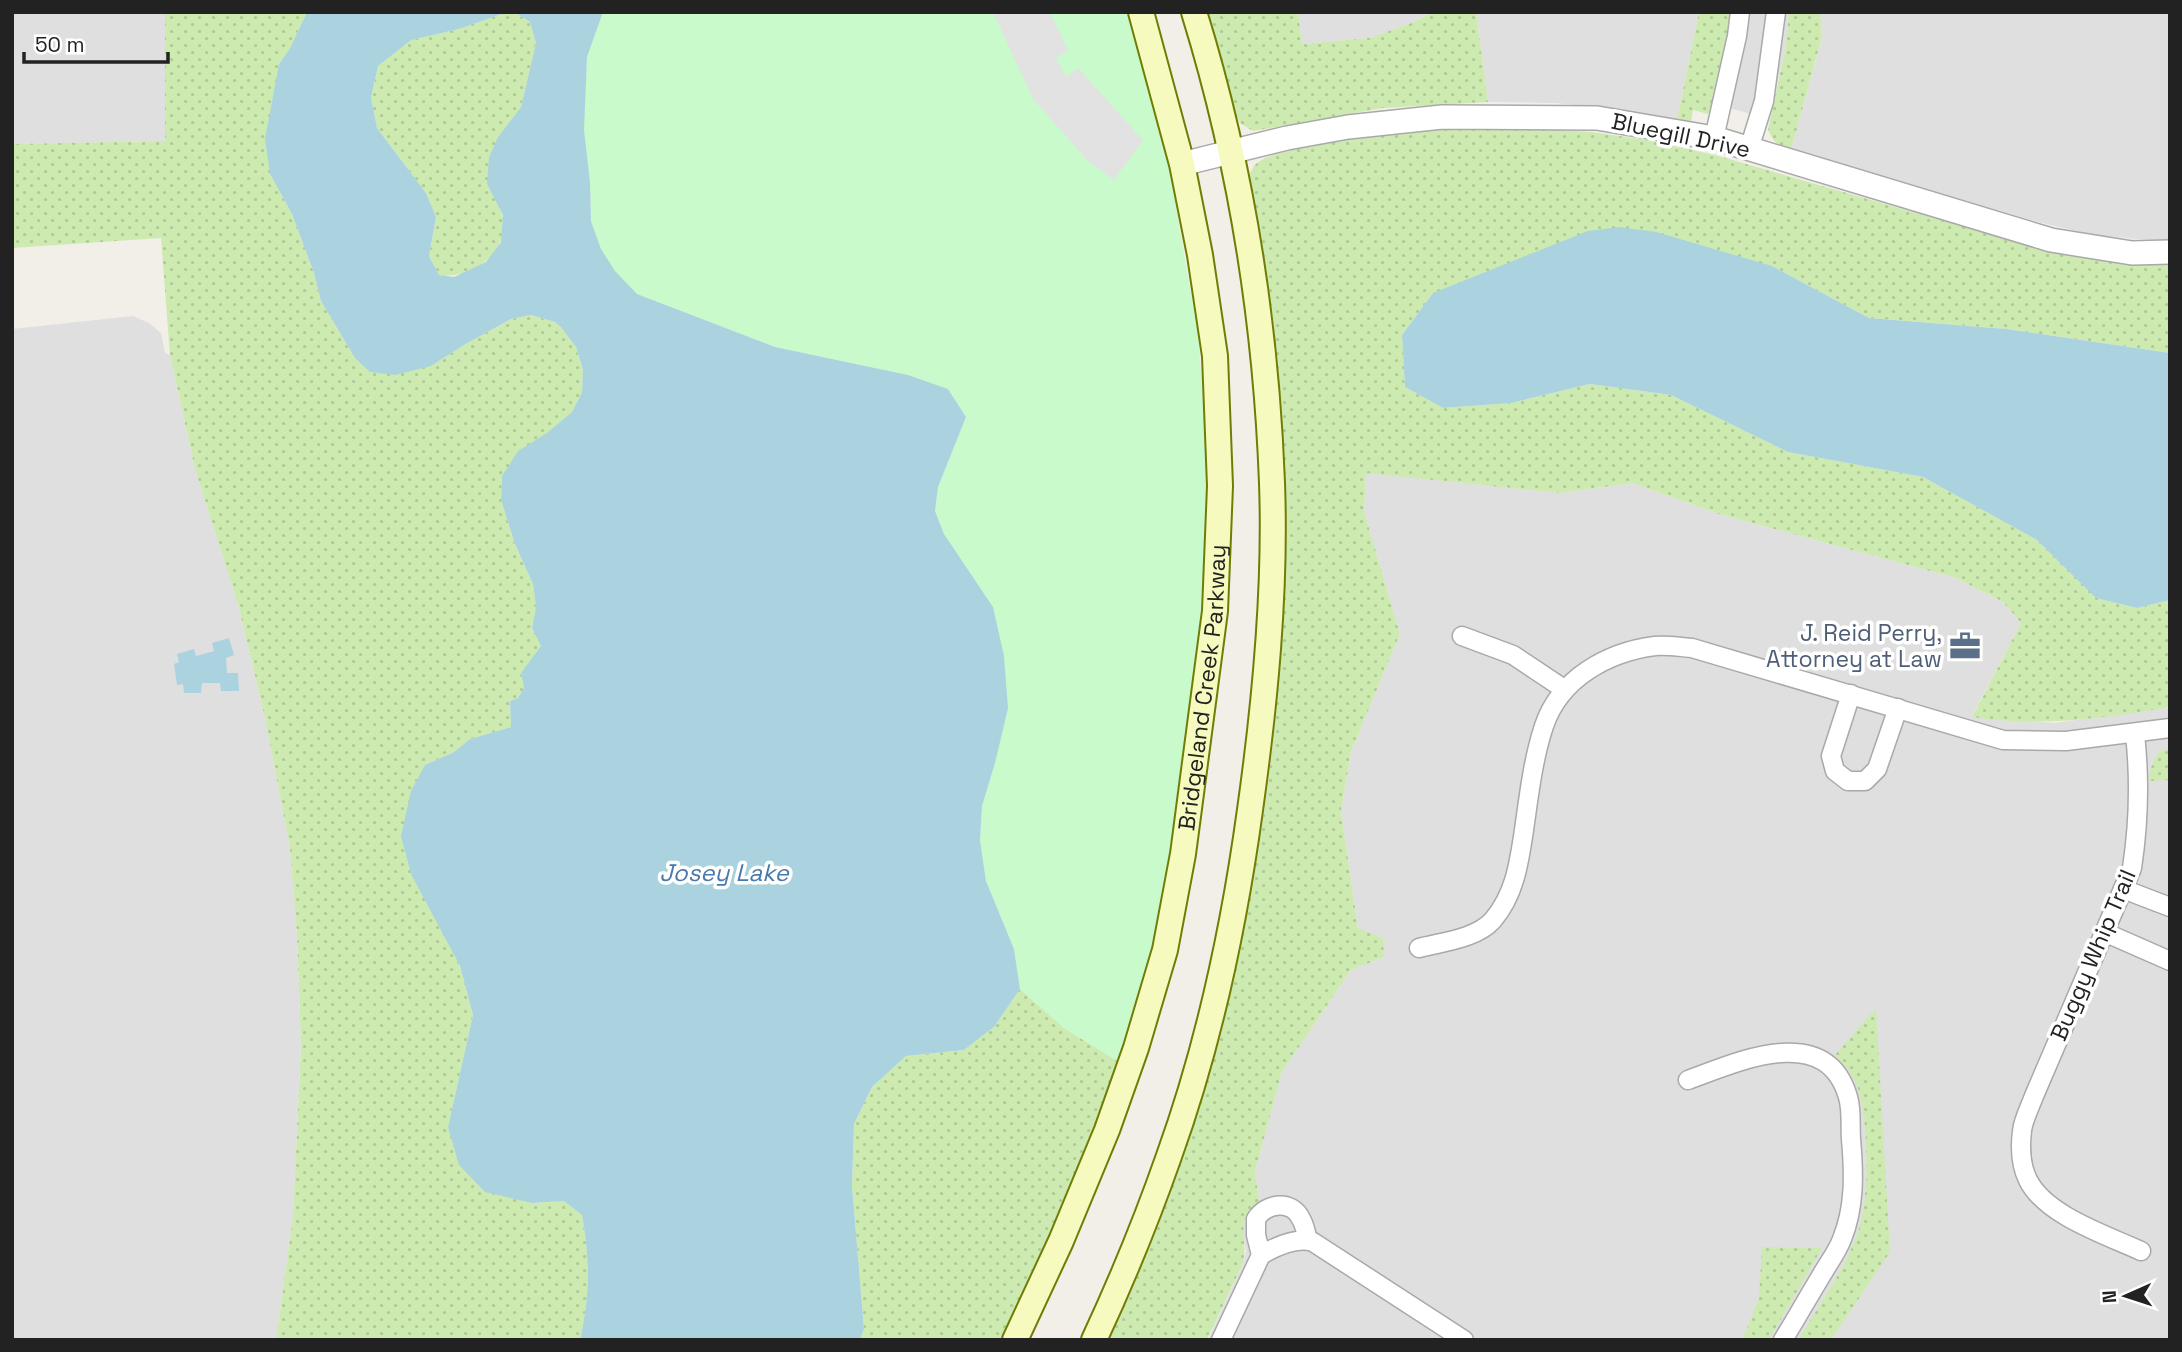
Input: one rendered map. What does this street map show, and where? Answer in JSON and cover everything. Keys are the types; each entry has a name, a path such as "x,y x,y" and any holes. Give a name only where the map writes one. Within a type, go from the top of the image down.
{"main road":[{"name":"Bridgeland Creek Parkway","path":"1015,1340 1061,1241 1097,1154 1136,1048 1165,950 1183,854 1215,611 1220,486 1215,356 1200,255 1182,164 1140,12"},
{"path":"1094,1340 1126,1269 1170,1154 1198,1065 1223,963 1243,864 1261,735 1270,610 1272,485 1263,350 1248,247 1230,152 1194,12"}],"street":[{"path":"1714,138 1740,12"},
{"path":"1749,149 1764,101 1776,12"},
{"name":"Bluegill Drive","path":"1182,164 1348,127 1442,117 1597,118 1714,138 2051,240 2132,253 2170,252"},
{"path":"1462,636 1513,655 1564,689"},
{"path":"1419,948 1466,936 1491,922 1508,898 1517,874 1538,749 1545,723 1564,689 1593,666 1622,652 1658,646 1692,648 2003,740 2066,741 2170,729"},
{"path":"1851,694 1831,756 1835,771 1848,781 1865,781 1877,769 1898,708"},
{"name":"Buggy Whip Trail","path":"2135,734 2140,775 2138,828 2132,868 2022,1129 2021,1156 2028,1180 2046,1203 2086,1226 2141,1251"},
{"path":"2123,889 2170,907"},
{"path":"2104,932 2170,961"},
{"path":"1688,1080 1747,1058 1777,1053 1810,1054 1828,1065 1840,1079 1848,1098 1854,1174 1848,1217 1842,1239 1783,1340"},
{"path":"1261,1255 1256,1235 1256,1219 1266,1209 1286,1206 1295,1210 1301,1219 1308,1240 1464,1340"},
{"path":"1221,1340 1261,1255 1272,1248 1308,1240"}],"shaded area":[{"path":"12,12 174,12 165,13 165,141 12,144"},
{"path":"993,12 1050,12 1068,51 1056,58 1066,77 1078,68 1143,140 1114,180 1088,161 1033,99"},
{"path":"1298,12 1434,12 1369,38 1302,44"},
{"path":"1476,12 1699,12 1677,120 1614,109 1555,103 1488,102"},
{"path":"1736,12 1789,12 1785,51 1769,119 1715,104"},
{"path":"1820,12 2170,12 2170,240 2094,235 2042,223 1791,150 1822,38"},
{"path":"133,316 149,323 161,333 165,353 170,355 195,469 239,608 265,718 290,848 297,935 301,1045 293,1217 276,1340 12,1340 12,329"},
{"path":"1366,472 1561,493 1632,483 1722,515 1956,578 2003,602 2021,623 1972,716 2055,723 2170,707 2170,749 2164,749 2152,764 2149,780 2170,780 2170,1340 1208,1340 1243,1263 1246,1252 1242,1230 1245,1216 1259,1201 1255,1172 1282,1072 1351,970 1384,957 1382,948 1358,928 1341,811 1351,752 1400,634 1364,511"}],"green space":[{"path":"307,12 279,64 270,174 292,214 314,273 321,301 355,358 431,366 511,319 531,315 555,322 562,327 576,347 583,371 582,392 572,412 502,476 501,500 515,544 533,584 536,607 532,628 542,647 521,673 524,688 518,698 510,701 511,727 470,739 454,752 425,765 439,925 460,966 473,1015 448,1127 532,1203 564,1201 582,1215 588,1277 580,1340 276,1340 293,1217 301,1045 297,935 290,848 265,718 239,608 195,469 170,355 161,238 12,248 12,144 165,141 165,13"},
{"path":"603,12 1131,12 1160,116 1198,333 1205,431 1207,532 1201,677 1160,926 1121,1063 1064,1028 1020,989 1014,949 986,881 980,840 982,806 995,763 993,607 944,534 935,511 938,487 966,417 948,389 908,375 775,347 637,294 614,271 601,249 591,221 590,182 583,130 587,57"},
{"path":"1208,12 1298,12 1302,44 1369,38 1434,12 1476,12 1488,102 1383,108 1253,131 1241,124 1234,114"},
{"path":"1699,12 1736,12 1715,104 1708,114 1693,110 1691,122 1677,120"},
{"path":"1789,12 1820,12 1822,37 1791,150 1777,143 1768,129 1785,51"},
{"path":"516,13 530,22 536,43 521,107 498,137 487,184 502,214 504,227 501,240 487,260 476,268 464,273 439,275 429,256 436,217 426,193 377,128 371,98 378,66 410,40 459,29 502,14"},
{"path":"1491,126 1592,132 1647,140 1715,155 2052,252 2107,261 2170,263 2170,353 2006,329 1869,318 1772,266 1433,293 1402,335 1405,387 1443,408 1511,403 1590,384 1671,395 1788,452 1923,477 2037,540 2097,598 2137,608 2170,600 2170,707 2071,720 2022,721 1972,717 2021,623 2003,602 1956,578 1722,515 1632,483 1561,493 1366,473 1364,511 1400,634 1351,752 1341,811 1358,928 1383,938 1384,957 1351,970 1282,1072 1255,1172 1259,1201 1246,1216 1244,1223 1243,1263 1207,1340 1107,1340 1140,1265 1169,1188 1218,1033 1238,954 1267,793 1282,634 1284,557 1248,184 1250,174 1257,163 1270,156 1325,143 1396,133"},
{"path":"2164,749 2170,749 2170,780 2149,781 2153,763"},
{"path":"1020,989 1064,1028 1121,1063 1067,1204 1004,1340 860,1340 864,1329 852,1186 854,1124 872,1087 906,1056 964,1050 994,1027"},
{"path":"1876,1008 1890,1252 1831,1340 1798,1340 1846,1260 1862,1218 1867,1161 1862,1104 1854,1079 1835,1055"},
{"path":"1762,1247 1822,1248 1769,1340 1742,1340 1759,1298"}],"water":[{"name":"Josey Lake","path":"307,12 603,12 587,57 584,130 591,221 601,249 615,271 637,294 775,347 908,375 948,389 966,417 938,487 935,511 944,534 993,607 1004,656 1008,708 982,806 980,840 986,881 1014,949 1020,989 994,1027 964,1050 906,1056 872,1087 854,1124 852,1186 864,1329 860,1340 580,1340 588,1278 582,1215 564,1201 532,1203 485,1192 459,1165 448,1127 473,1015 460,966 411,874 401,836 411,791 425,765 454,752 470,739 511,727 510,701 518,698 524,688 521,673 541,646 532,628 536,607 533,584 515,544 501,500 502,476 518,451 547,433 572,412 582,392 583,370 576,347 561,327 555,322 531,315 511,319 431,366 395,375 370,372 355,358 321,301 314,273 292,214 270,174 265,139 279,64","holes":["516,13 530,22 536,43 521,107 498,137 489,157 487,184 503,215 501,242 486,262 454,277 439,275 429,256 436,217 426,193 377,128 371,98 378,66 411,40 459,29 502,14"]},
{"path":"1619,227 1656,232 1772,266 1869,318 2006,329 2170,353 2170,600 2137,608 2096,598 2037,540 1923,477 1788,452 1671,395 1590,384 1511,403 1443,408 1405,387 1402,335 1433,293 1588,231"},
{"path":"229,638 234,655 226,658 227,673 238,673 239,691 221,691 220,683 202,683 201,693 184,693 183,684 177,685 174,664 179,662 177,654 194,649 196,656 214,651 212,643"}],"place":[{"name":"J. Reid Perry, Attorney at Law","path":"1965,646"}]}
